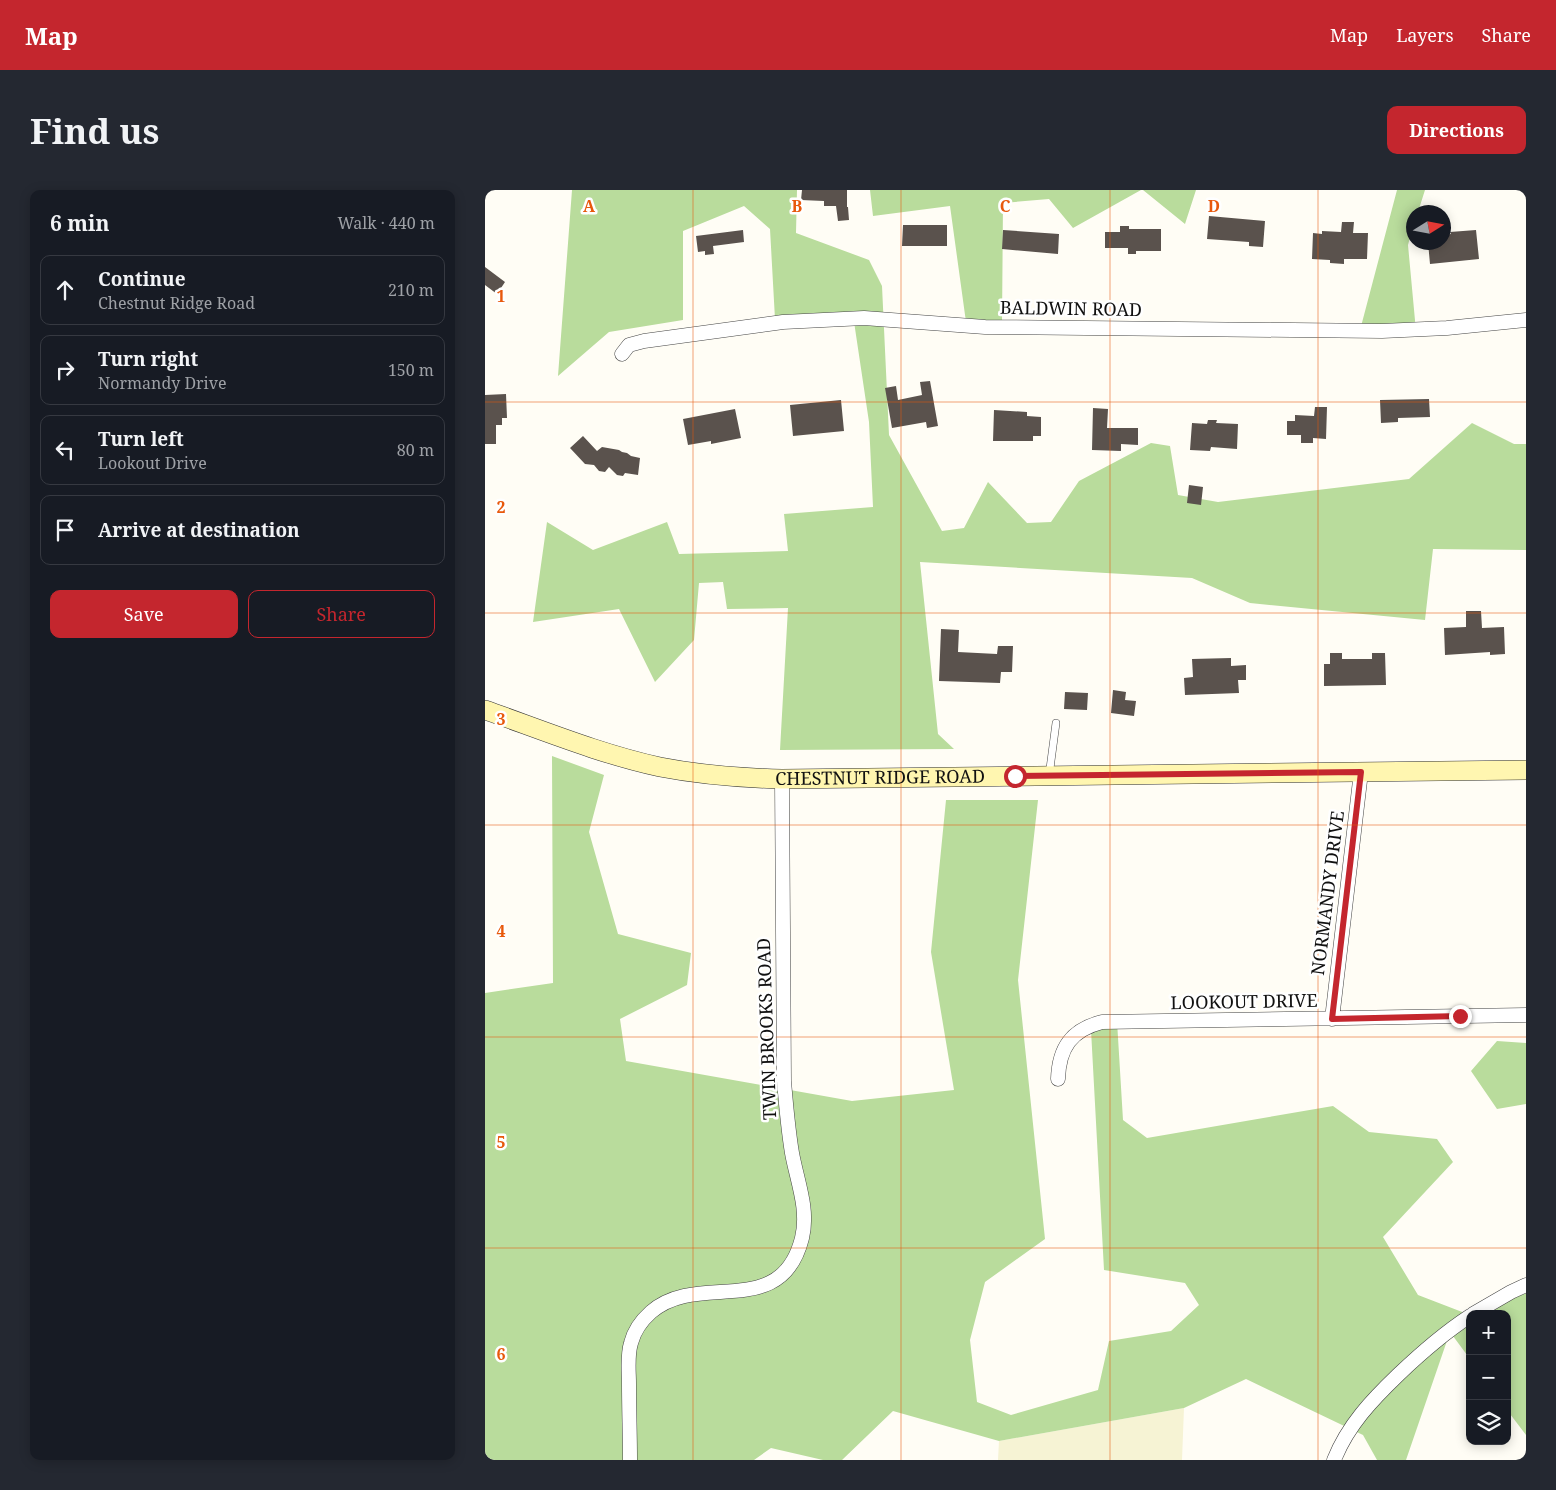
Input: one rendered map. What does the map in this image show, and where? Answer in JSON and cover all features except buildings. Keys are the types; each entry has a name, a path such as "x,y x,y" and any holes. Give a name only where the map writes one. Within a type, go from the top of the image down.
{"main road":[{"name":"CHESTNUT RIDGE ROAD","path":"485,710 601,751 659,767 734,778 1526,770"}],"street":[{"name":"BALDWIN ROAD","path":"622,354 629,345 643,340 819,319 864,318 985,327 1382,331 1447,328 1526,320"},
{"name":"NORMANDY DRIVE","path":"1332,1019 1361,772"},
{"name":"TWIN BROOKS ROAD","path":"630,1460 628,1352 637,1328 645,1317 656,1307 669,1300 683,1296 748,1290 773,1282 784,1274 792,1264 803,1237 805,1221 804,1204 791,1147 784,1081 782,779"},
{"name":"LOOKOUT DRIVE","path":"1058,1079 1060,1059 1071,1039 1080,1031 1102,1022 1526,1015"},
{"path":"1480,1310 1526,1285"},
{"path":"1334,1460 1349,1430 1361,1412 1378,1393 1423,1351 1466,1319"}],"lane":[{"path":"1049,776 1056,723"}],"shaded area":[{"path":"1184,1408 1182,1460 998,1460 999,1441"}],"green space":[{"path":"572,190 797,190 796,233 869,260 882,286 889,435 942,531 964,528 988,482 1027,523 1051,522 1079,481 1151,443 1170,446 1178,495 1218,502 1409,479 1472,423 1514,444 1526,444 1526,550 1433,549 1425,620 1250,603 1192,578 920,562 938,734 954,749 780,750 788,608 727,609 723,582 699,583 694,640 655,682 619,609 533,622 547,522 593,550 667,522 679,554 788,551 784,514 873,507 869,422 853,315 775,319 770,229 744,206 683,231 683,320 609,332 558,376"},
{"path":"870,190 1141,190 1073,228 1049,199 1003,203 1002,323 966,322 950,206 873,216"},
{"path":"1143,190 1196,190 1185,224"},
{"path":"1397,190 1425,190 1420,205 1406,205 1406,250 1408,250 1416,331 1359,334"},
{"path":"552,756 604,775 589,832 618,934 691,953 687,985 620,1019 626,1061 852,1101 954,1090 931,952 946,800 1038,800 1018,980 1045,1239 985,1282 970,1340 977,1402 1011,1415 1098,1390 1109,1341 1171,1331 1199,1305 1185,1283 1104,1270 1091,1030 1117,1021 1123,1120 1147,1138 1333,1106 1369,1132 1437,1139 1453,1162 1383,1237 1418,1295 1466,1313 1466,1354 1450,1332 1406,1460 1377,1460 1363,1435 1246,1379 1184,1408 999,1441 893,1411 842,1460 823,1460 771,1448 754,1460 485,1460 485,993 553,983"},
{"path":"1497,1041 1526,1043 1526,1104 1497,1109 1471,1071"},
{"path":"1526,1293 1526,1435 1511,1415 1511,1310 1487,1310"}],"route":[{"path":"1015,776 1361,772 1332,1019 1460,1016"}]}
